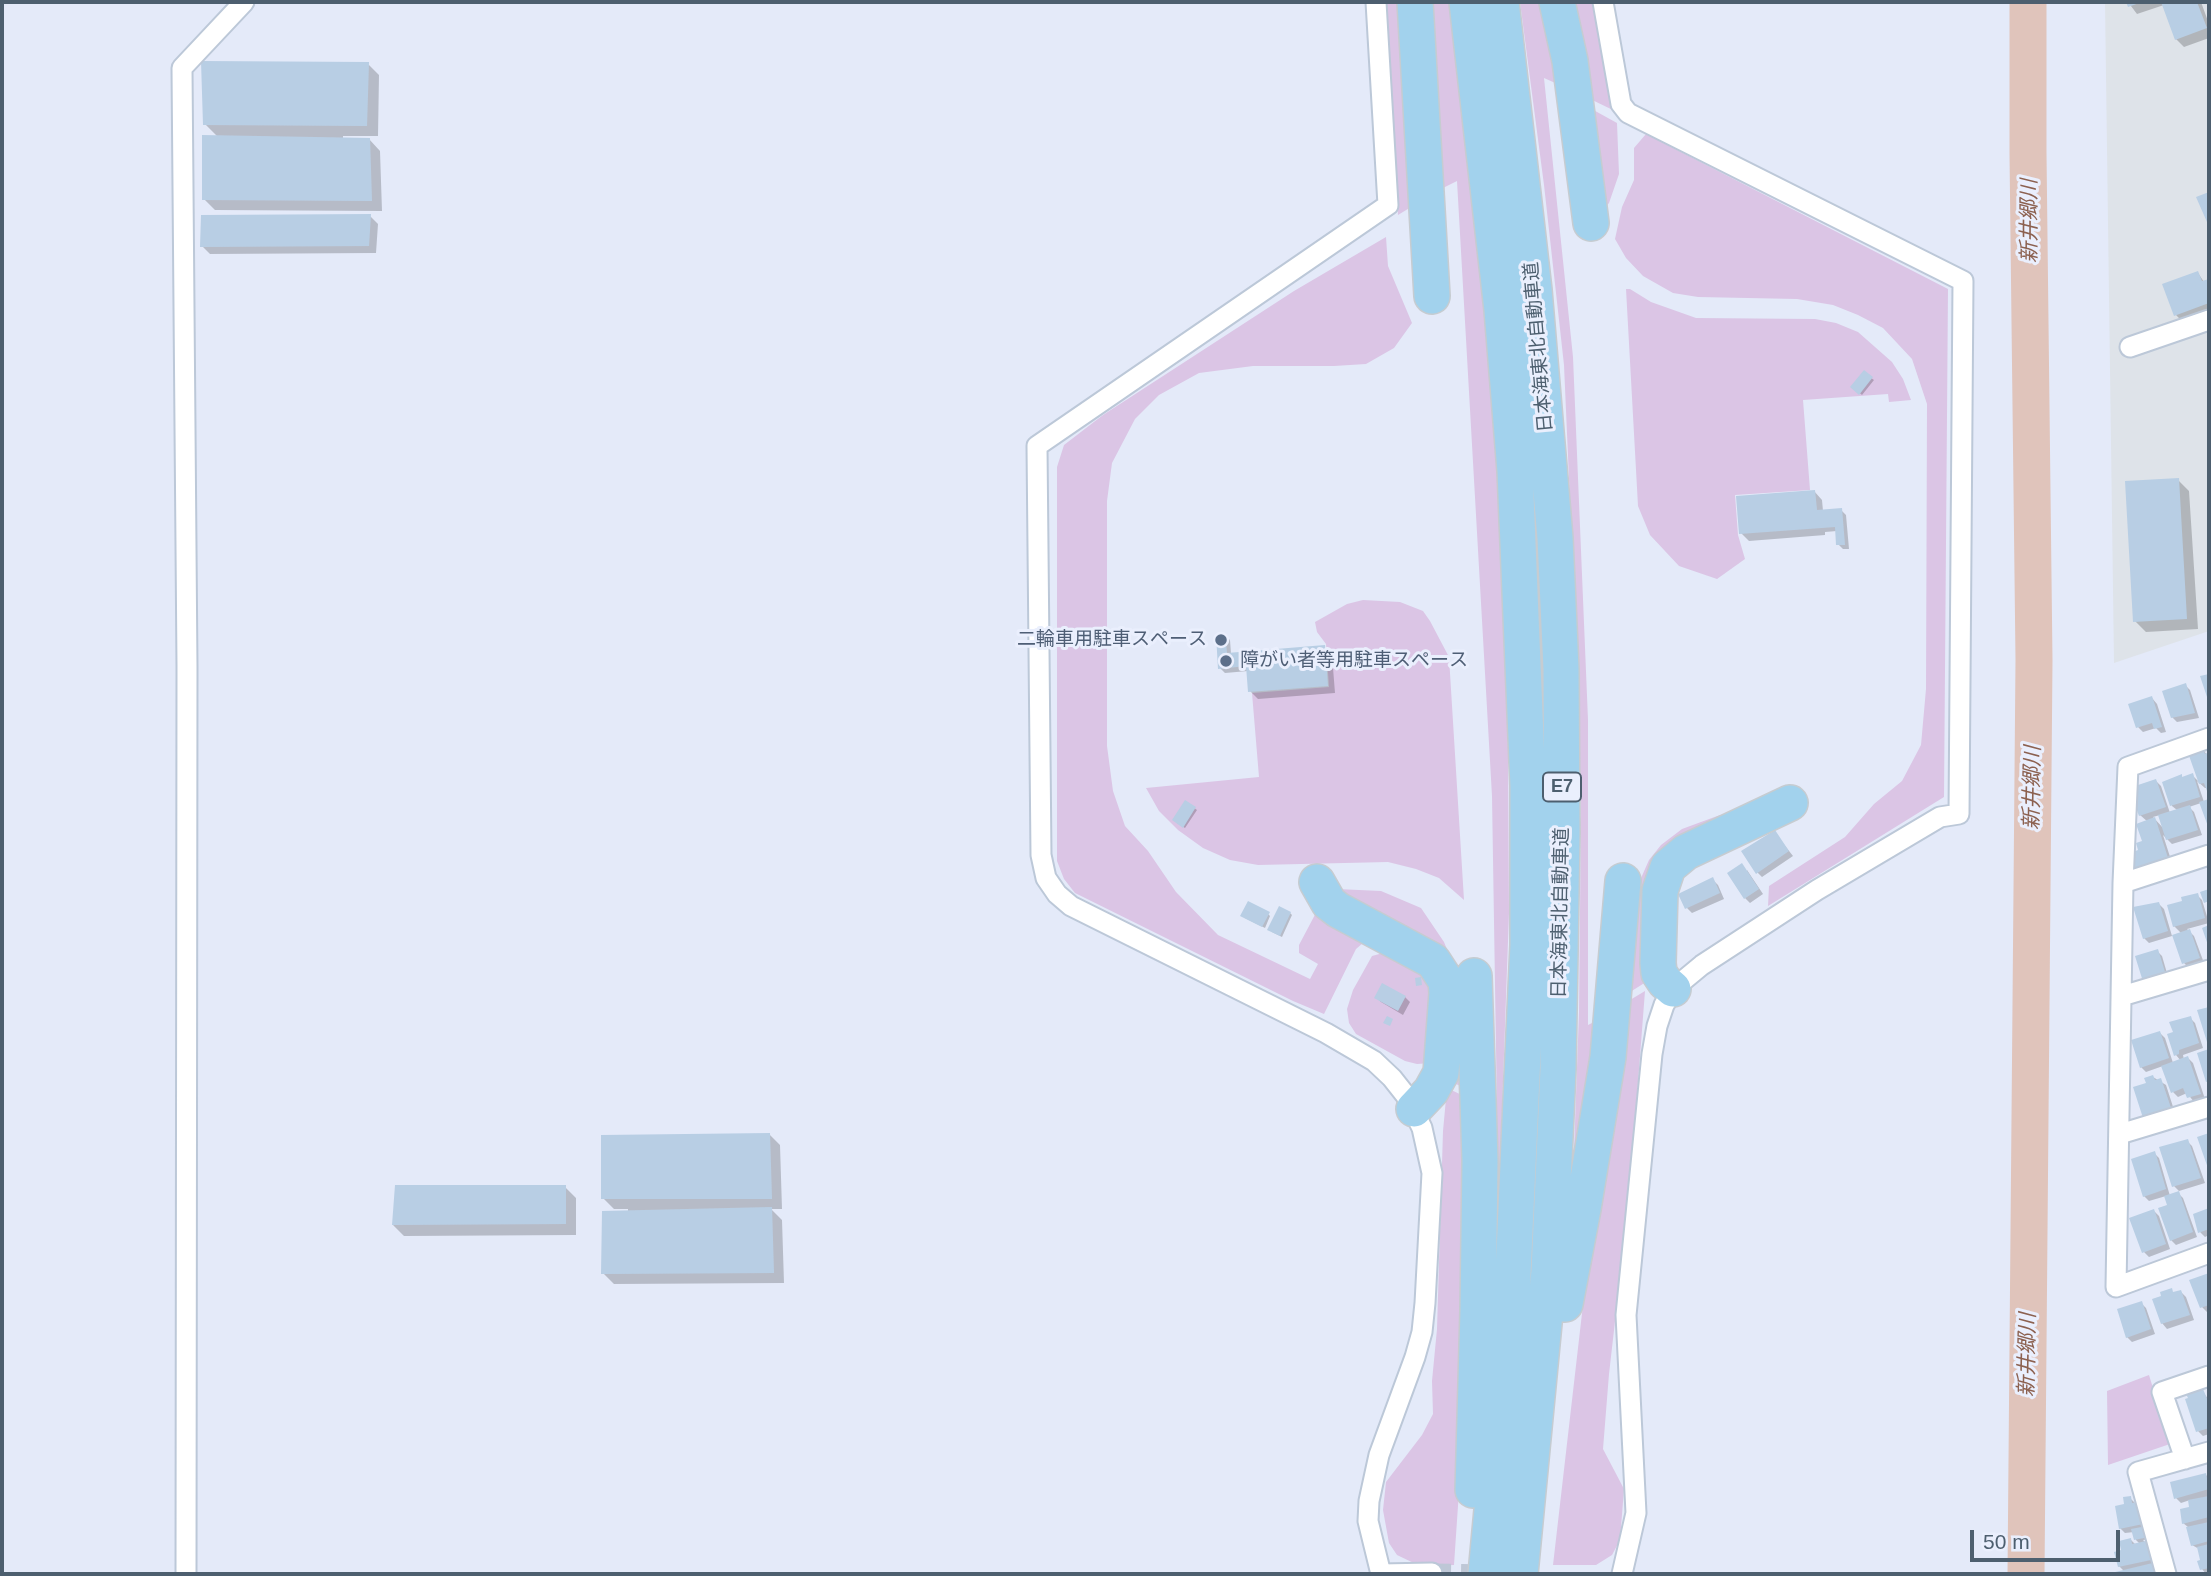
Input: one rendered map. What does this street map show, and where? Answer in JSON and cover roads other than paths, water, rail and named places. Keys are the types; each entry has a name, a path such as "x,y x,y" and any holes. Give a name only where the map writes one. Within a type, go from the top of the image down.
{"highway":[{"path":"1415,2 1432,296"},
{"name":"日本海東北自動車道","path":"1467,2 1502,310 1515,471 1528,786 1528,945 1512,1297 1486,1574"},
{"name":"日本海東北自動車道","path":"1500,2 1534,290 1555,538 1562,668 1558,1083 1549,1270 1520,1574"},
{"path":"1558,2 1570,61 1591,223"},
{"path":"1673,989 1659,973 1658,963 1660,891 1668,867 1686,852 1790,803"},
{"path":"1532,1574 1561,1325 1608,1058 1623,881"},
{"path":"1317,883 1329,903 1338,910 1433,961 1446,981 1441,1073 1431,1091 1413,1109"},
{"path":"1470,1574 1480,1161 1474,976"}],"street":[{"path":"186,1574 187,667 182,68 244,2"},
{"path":"1376,2 1388,205 1037,446 1041,855 1046,878 1057,894 1072,905 1350,1046 1374,1061 1392,1078 1413,1109 1422,1128 1432,1173 1422,1332 1379,1455 1369,1501 1368,1521 1381,1574 1432,1573"},
{"path":"1602,2 1621,104 1628,113 1963,281 1959,814 1940,817 1817,890 1702,965 1673,989 1660,1015 1652,1054 1626,1315 1636,1513 1622,1574 1615,1574"},
{"path":"2130,347 2209,320"},
{"path":"2209,738 2128,767 2123,884 2116,1287 2209,1253"},
{"path":"2123,884 2209,855"},
{"path":"2122,996 2209,970"},
{"path":"2120,1134 2209,1107"},
{"path":"2185,1459 2162,1392 2209,1376"},
{"path":"2166,1574 2138,1472 2209,1452"}],"waterway":[{"name":"新井郷川","path":"2026,1574 2034,660 2028,2"}],"tunnel":[{"path":"1432,1573 1494,1574"}],"place":[{"name":"二輪車用駐車スペース","path":"1221,640"},
{"name":"障がい者等用駐車スペース","path":"1226,661"}]}
